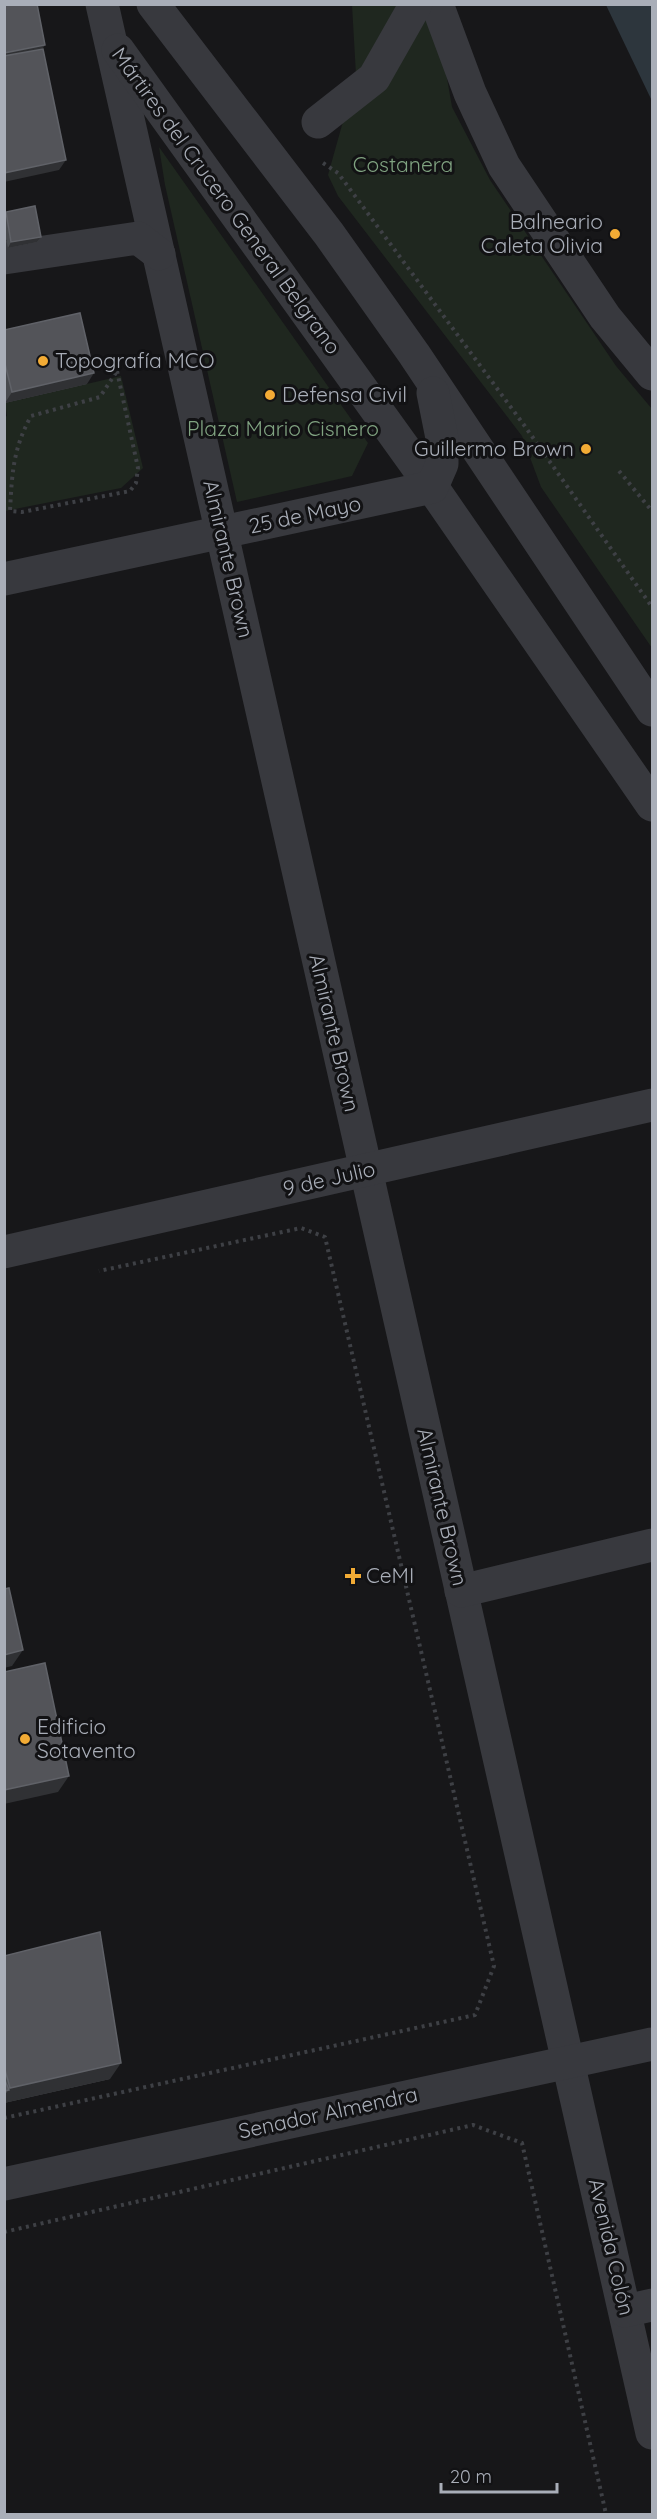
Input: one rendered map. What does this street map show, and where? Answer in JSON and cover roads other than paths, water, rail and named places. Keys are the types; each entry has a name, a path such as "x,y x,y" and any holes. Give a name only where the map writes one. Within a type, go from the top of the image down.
{"street":[{"name":"Almirante Brown","path":"102,4 150,236 222,533 569,2061"},
{"path":"153,4 329,234 414,354 652,710"},
{"path":"318,122 374,78 416,4"},
{"path":"437,4 470,93 504,166 605,316 652,374"},
{"name":"Mártires del Crucero General Belgrano","path":"110,39 432,488 652,805"},
{"path":"4,258 150,236"},
{"path":"414,354 435,398 442,438 442,464 432,488"},
{"name":"25 de Mayo","path":"4,579 432,488"},
{"name":"9 de Julio","path":"4,1252 652,1105"},
{"path":"461,1591 652,1545"},
{"name":"Senador Almendra","path":"4,2184 652,2044"},
{"name":"Avenida Colón","path":"569,2061 639,2308 652,2433"}],"place":[{"name":"Balneario Caleta Olivia","path":"615,234"},
{"name":"Topografía MCO","path":"43,361"},
{"name":"Defensa Civil","path":"270,395"},
{"name":"Guillermo Brown","path":"586,449"},
{"name":"CeMI","path":"353,1576"},
{"name":"Edificio Sotavento","path":"25,1739"}],"park label":[{"name":"Costanera","path":"403,165"},
{"name":"Plaza Mario Cisnero","path":"283,429"}]}
